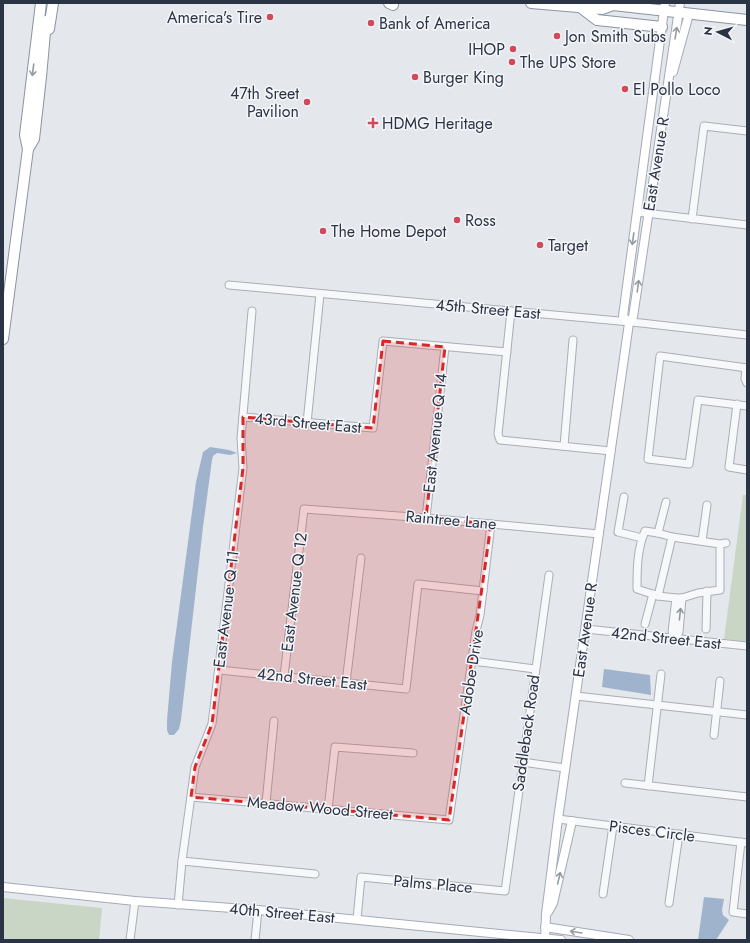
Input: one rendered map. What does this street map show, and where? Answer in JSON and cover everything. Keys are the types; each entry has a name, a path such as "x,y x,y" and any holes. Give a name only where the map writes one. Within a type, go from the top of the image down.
{"highway":[{"path":"3,339 28,149 24,135 41,3"},
{"path":"28,149 34,139 48,3"},
{"path":"41,77 53,3"},
{"path":"531,3 602,8 610,4 665,7 684,14 747,20"},
{"path":"580,7 597,20 662,27"}],"main road":[{"name":"East Avenue R","path":"544,939 565,768 629,323 633,317 668,79 684,14 680,3"},
{"name":"East Avenue R","path":"629,323 623,316 665,7"},
{"path":"546,914 553,903 572,821"},
{"name":"40th Street East","path":"3,887 178,905 258,910 357,919 561,940"},
{"path":"545,927 629,940"}],"street":[{"path":"692,219 704,126 747,131"},
{"path":"637,212 747,225"},
{"name":"45th Street East","path":"229,285 511,311 747,335"},
{"path":"307,423 320,294"},
{"name":"East Avenue Q 11","path":"178,905 182,861 195,767 212,724 219,670 243,468 241,438 252,310"},
{"path":"511,311 498,434 500,440 611,451"},
{"path":"564,446 573,340"},
{"name":"43rd Street East","path":"243,417 373,428 382,341 445,347"},
{"path":"445,347 507,352"},
{"name":"East Avenue Q 14","path":"426,518 445,347"},
{"path":"747,383 745,379 746,368 660,356 648,459 689,464 698,400 747,406"},
{"path":"737,404 729,467 747,470"},
{"path":"624,497 618,532 642,538"},
{"path":"658,533 666,502"},
{"path":"702,541 707,505"},
{"name":"Raintree Lane","path":"304,508 599,534"},
{"name":"East Avenue Q 12","path":"284,676 304,508"},
{"name":"Adobe Drive","path":"449,820 476,631 480,615 491,524"},
{"path":"645,532 658,533 672,537 723,544 720,590 707,591 679,598 655,595 637,589 638,564 642,538 645,532"},
{"path":"645,624 672,537"},
{"path":"346,682 361,558"},
{"name":"Saddleback Road","path":"504,891 549,575"},
{"name":"42nd Street East","path":"219,670 406,689 418,584 483,591"},
{"path":"706,629 707,591"},
{"path":"675,639 672,632 679,598"},
{"name":"42nd Street East","path":"586,629 747,646"},
{"path":"472,661 535,669"},
{"path":"648,786 660,674"},
{"path":"714,735 720,681"},
{"path":"576,696 747,715"},
{"path":"266,804 274,721"},
{"path":"328,809 335,747 413,753"},
{"path":"522,762 565,768"},
{"path":"625,783 747,797"},
{"name":"Meadow Wood Street","path":"191,796 449,820"},
{"name":"Pisces Circle","path":"558,819 744,842"},
{"path":"603,894 613,826"},
{"path":"669,904 679,834"},
{"path":"744,842 733,912 747,914"},
{"path":"182,861 315,874"},
{"name":"Palms Place","path":"357,919 361,878 504,891"},
{"path":"130,940 135,901"},
{"path":"255,940 258,910"}],"highlighted area":[{"path":"383,341 445,347 426,518 491,524 449,820 191,797 195,767 212,724 243,468 243,417 373,428"}],"green space":[{"path":"743,495 747,495 747,642 724,639"},
{"path":"3,898 102,908 99,940 3,940"}],"water":[{"path":"210,447 237,453 230,455 217,453 213,456 212,460 181,720 179,729 174,735 169,735 167,730 167,720 172,662 196,482 203,452"},
{"path":"604,669 650,675 651,695 602,687"},
{"path":"704,897 724,899 722,910 723,915 729,920 716,940 698,940"}],"place":[{"name":"America's Tire","path":"270,17"},
{"name":"Bank of America","path":"371,23"},
{"name":"Jon Smith Subs","path":"557,36"},
{"name":"IHOP","path":"513,49"},
{"name":"The UPS Store","path":"512,62"},
{"name":"Burger King","path":"415,77"},
{"name":"El Pollo Loco","path":"625,89"},
{"name":"47th Sreet Pavilion","path":"307,102"},
{"name":"HDMG Heritage","path":"373,123"},
{"name":"Ross","path":"457,220"},
{"name":"The Home Depot","path":"323,231"},
{"name":"Target","path":"540,245"}]}
